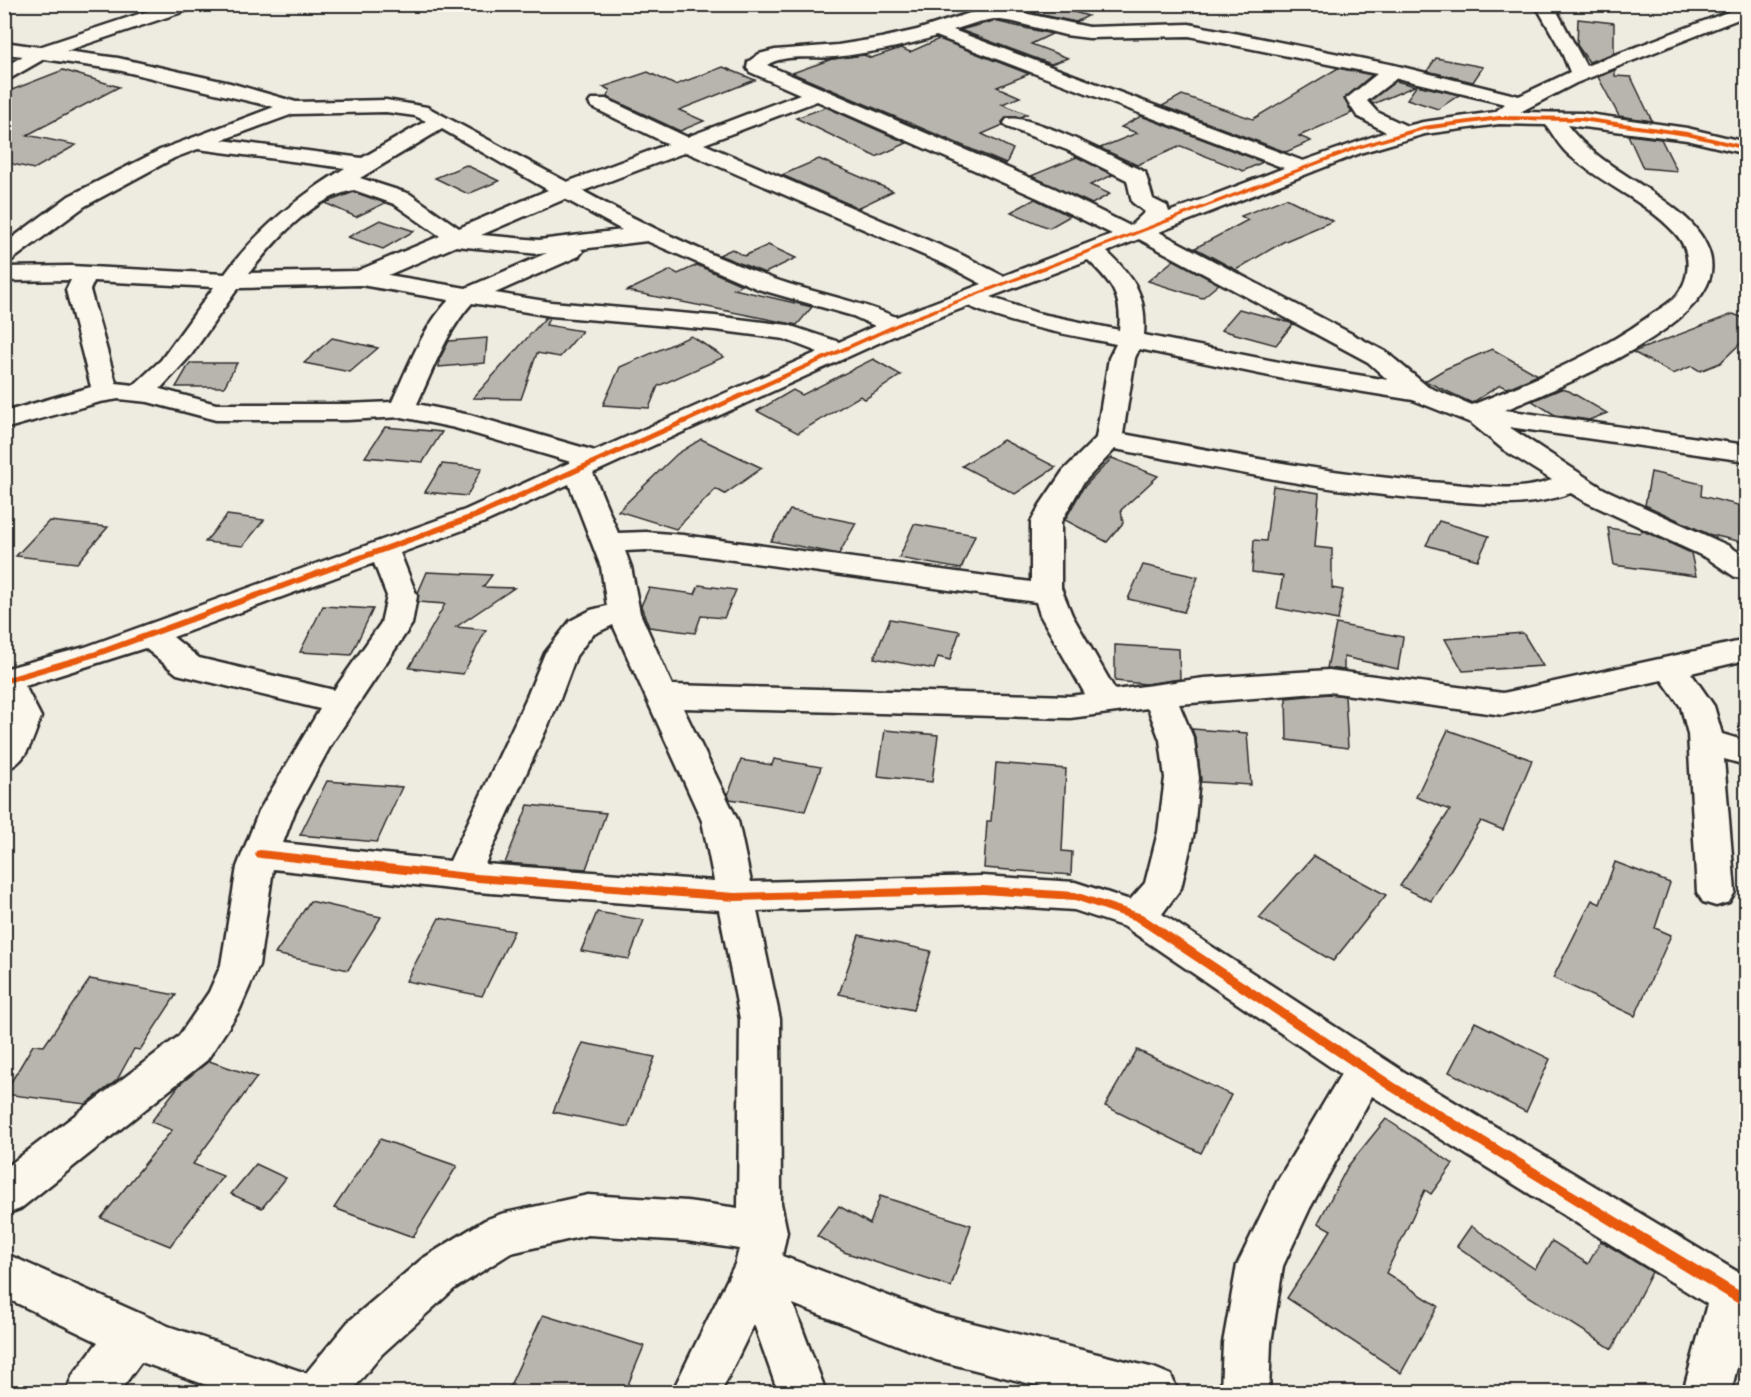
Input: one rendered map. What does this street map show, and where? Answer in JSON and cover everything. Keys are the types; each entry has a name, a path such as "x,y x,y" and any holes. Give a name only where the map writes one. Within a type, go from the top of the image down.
{"street":[{"path":"4,76 41,53 188,4"},
{"path":"1544,4 1569,48 1580,74"},
{"path":"1499,118 1520,102 1580,74 1641,53 1744,12"},
{"path":"1419,393 1377,357 1134,232 815,95 757,68 758,62 764,57 821,53 891,42 992,14 1009,15 1074,31 1099,33 1189,30 1394,71 1520,102"},
{"path":"936,30 1302,168"},
{"path":"6,48 118,64 219,86 285,104 292,108"},
{"path":"1394,71 1356,99 1359,108 1370,117 1405,133"},
{"path":"361,278 566,190 815,95"},
{"path":"599,103 688,145 952,259 1000,284"},
{"path":"4,255 77,201 167,154 197,142 292,108 386,106 420,111 442,121 626,224 766,284 862,311 896,326"},
{"path":"4,759 12,748 24,717 5,681 96,654 475,516 896,326 1090,249 1356,148 1423,128 1499,118 1581,119 1688,134 1746,148"},
{"path":"1472,414 1556,380 1631,341 1684,302 1696,284 1700,265 1696,244 1682,226 1659,206 1609,175 1574,148 1552,119"},
{"path":"140,393 168,367 230,281 264,241 294,212 367,165 442,121"},
{"path":"1014,123 1074,146 1137,177 1143,202 1159,211 1134,232"},
{"path":"197,142 367,165"},
{"path":"334,187 355,183 402,199 461,240 540,247 651,234"},
{"path":"402,410 428,352 450,313 465,297 515,277 626,224"},
{"path":"1090,249 1118,275 1130,297 1133,319 1131,340 1122,358 1117,380 1109,440 1074,477 1054,505 1046,522 1046,588 1056,615 1106,702"},
{"path":"4,274 86,274 230,281 281,278 361,278 465,297 551,309 715,323 788,332 840,351"},
{"path":"86,274 78,290 106,393"},
{"path":"968,297 1001,311 1034,320 1284,371 1419,393 1472,414 1746,453"},
{"path":"4,421 119,391 140,393 216,412 402,410 460,421 588,465"},
{"path":"1472,414 1594,495 1718,552 1746,570"},
{"path":"1109,440 1308,477 1391,488 1514,497 1546,492 1574,482"},
{"path":"588,465 606,543 616,567 624,613 660,696 720,821 760,1019 761,1250 802,1392"},
{"path":"606,543 646,541 682,544 1048,594"},
{"path":"4,1195 193,1048 225,1000 240,965 255,867 278,810 318,738 396,624 402,596 384,550"},
{"path":"461,876 543,699 561,653 581,628 602,617 624,613"},
{"path":"149,635 188,666 342,703"},
{"path":"660,696 1070,707 1204,689 1329,681 1503,704 1746,650"},
{"path":"1670,667 1697,706 1706,742 1716,892"},
{"path":"1138,916 1162,888 1176,832 1182,778 1177,741 1159,695"},
{"path":"1706,742 1746,753"},
{"path":"260,854 461,876 735,897 983,890 1074,896 1138,916 1366,1069 1740,1298 1707,1392"},
{"path":"1245,1392 1247,1343 1260,1265 1294,1194 1366,1069"},
{"path":"321,1392 365,1338 430,1281 501,1235 588,1215 687,1221 761,1250 936,1337 1154,1392"},
{"path":"696,1392 761,1250"},
{"path":"4,1274 161,1347 293,1392"},
{"path":"90,1392 133,1334"}],"building":[{"path":"1050,5 1088,16 1076,22 1033,13"},
{"path":"1578,19 1614,23 1614,53 1589,62 1577,45"},
{"path":"994,21 1052,34 1031,44 1068,58 1051,64 960,30"},
{"path":"939,39 1029,74 997,87 1020,97 1002,104 1027,114 1021,117 1007,117 1002,122 1003,125 982,134 1013,149 1006,164 792,73 832,59 864,55 871,58 901,48 910,52"},
{"path":"1436,58 1483,67 1473,82 1427,71"},
{"path":"723,67 755,80 679,110 704,121 680,131 607,97 610,90 603,87 648,72 675,85"},
{"path":"1338,68 1372,75 1344,99 1352,113 1299,136 1311,141 1286,152 1162,106 1182,95 1253,119"},
{"path":"63,70 119,87 27,135 76,145 34,169 4,162 4,93"},
{"path":"1615,70 1615,76 1631,77 1652,121 1619,116 1598,77"},
{"path":"1396,81 1415,86 1373,104 1370,101"},
{"path":"1417,85 1459,95 1438,109 1407,99"},
{"path":"826,107 907,143 876,157 796,118"},
{"path":"1141,116 1263,162 1243,171 1181,146 1137,165 1100,148 1137,133 1121,127"},
{"path":"1628,135 1661,139 1677,171 1643,168"},
{"path":"1077,157 1113,175 1090,185 1110,194 1092,204 1031,176"},
{"path":"819,159 893,191 858,208 782,175"},
{"path":"466,165 499,181 468,194 435,178"},
{"path":"354,192 385,203 356,217 325,203"},
{"path":"1286,198 1333,221 1283,242 1236,270 1195,248 1248,220 1241,216"},
{"path":"1035,199 1070,216 1049,228 1011,212"},
{"path":"380,220 414,231 383,249 348,237"},
{"path":"768,245 796,258 765,273 719,255 732,249 744,256"},
{"path":"1174,260 1219,284 1202,298 1148,281"},
{"path":"697,265 742,285 734,289 812,307 797,325 627,291 671,270 678,274"},
{"path":"1239,309 1293,324 1276,345 1221,330"},
{"path":"1733,314 1746,319 1746,338 1720,363 1700,371 1692,366 1673,374 1633,352"},
{"path":"546,317 549,318 546,325 582,331 560,357 537,353 521,399 473,398"},
{"path":"691,336 724,357 658,386 649,408 603,405 620,367"},
{"path":"332,338 378,348 350,372 304,363"},
{"path":"487,338 485,363 439,367 439,360 449,341"},
{"path":"1492,349 1538,375 1510,387 1500,385 1472,403 1425,381 1445,369"},
{"path":"873,359 901,375 865,399 860,396 798,433 757,411 793,390 802,395"},
{"path":"190,363 237,363 224,387 176,387"},
{"path":"1561,389 1569,391 1607,413 1589,420 1555,415 1532,401"},
{"path":"385,427 442,432 423,462 365,457"},
{"path":"701,439 762,468 725,494 716,489 676,529 618,511 677,454"},
{"path":"1003,440 1056,467 1015,494 962,466"},
{"path":"1112,458 1158,476 1121,510 1123,523 1107,542 1065,520 1083,488"},
{"path":"442,464 482,468 467,496 425,492"},
{"path":"1651,472 1702,484 1701,496 1746,507 1746,543 1708,534 1645,505"},
{"path":"1273,486 1319,493 1315,547 1332,549 1332,588 1343,590 1338,620 1277,608 1283,576 1252,572 1254,540 1266,541"},
{"path":"790,510 856,523 839,554 771,541"},
{"path":"227,515 264,520 243,546 205,542"},
{"path":"49,521 108,527 77,563 16,556"},
{"path":"1439,521 1489,536 1478,560 1426,545"},
{"path":"914,524 975,535 961,569 899,558"},
{"path":"1608,528 1640,533 1641,530 1691,553 1696,576 1614,565"},
{"path":"1143,565 1198,577 1184,612 1128,599"},
{"path":"427,572 492,575 483,587 514,588 456,627 486,630 463,674 409,668 445,604 418,602 418,593"},
{"path":"699,585 736,590 724,618 701,616 695,633 649,627 641,606 649,588 695,594"},
{"path":"323,606 373,609 351,655 300,652"},
{"path":"890,619 960,631 950,660 938,657 934,669 874,658"},
{"path":"1336,624 1403,637 1398,669 1344,657 1344,670 1327,668"},
{"path":"1523,633 1543,666 1463,671 1445,639"},
{"path":"1115,645 1179,649 1180,679 1146,684 1115,681"},
{"path":"1329,694 1345,696 1348,748 1287,740 1286,698"},
{"path":"1192,729 1247,733 1251,785 1201,782 1196,740"},
{"path":"885,730 938,735 932,782 878,776"},
{"path":"1448,730 1532,760 1503,830 1481,821 1431,901 1400,886 1450,810 1416,797"},
{"path":"774,759 821,767 805,811 730,799 728,795 741,760 772,765"},
{"path":"996,763 1066,769 1062,851 1072,852 1071,875 984,868 987,821 991,821"},
{"path":"327,781 402,787 377,842 300,835"},
{"path":"528,805 606,813 586,869 505,863"},
{"path":"1314,856 1386,895 1333,961 1259,918"},
{"path":"1615,862 1670,883 1655,928 1671,935 1635,1016 1553,978 1592,900 1600,904"},
{"path":"310,901 381,917 348,970 275,954"},
{"path":"597,912 644,920 629,959 581,951"},
{"path":"439,918 514,931 482,996 406,981"},
{"path":"859,935 931,951 913,1010 839,994"},
{"path":"90,979 176,995 140,1050 134,1049 117,1080 86,1104 4,1094 33,1045 44,1046"},
{"path":"1475,1022 1550,1059 1526,1112 1449,1072"},
{"path":"583,1043 655,1057 628,1127 553,1112"},
{"path":"1137,1050 1231,1095 1201,1153 1105,1106"},
{"path":"209,1061 257,1077 193,1164 223,1176 170,1246 101,1218 172,1130 151,1122 180,1084"},
{"path":"1386,1119 1453,1164 1431,1194 1425,1190 1386,1273 1438,1306 1401,1373 1287,1298 1331,1230 1318,1223 1348,1166"},
{"path":"380,1139 457,1166 413,1237 334,1208"},
{"path":"256,1164 286,1178 262,1208 231,1194"},
{"path":"880,1196 971,1225 951,1287 844,1252 817,1236 839,1206 870,1224"},
{"path":"1471,1226 1535,1269 1552,1241 1588,1264 1601,1241 1652,1272 1612,1349 1522,1292 1457,1246"},
{"path":"543,1315 644,1346 625,1392 507,1392"}],"cycle path":[{"path":"4,681 96,654 475,516 902,323 1356,148 1423,128 1499,118 1581,119 1687,134 1746,148"},
{"path":"260,854 477,878 735,897 983,890 1075,896 1138,917 1391,1086 1746,1302"}]}
